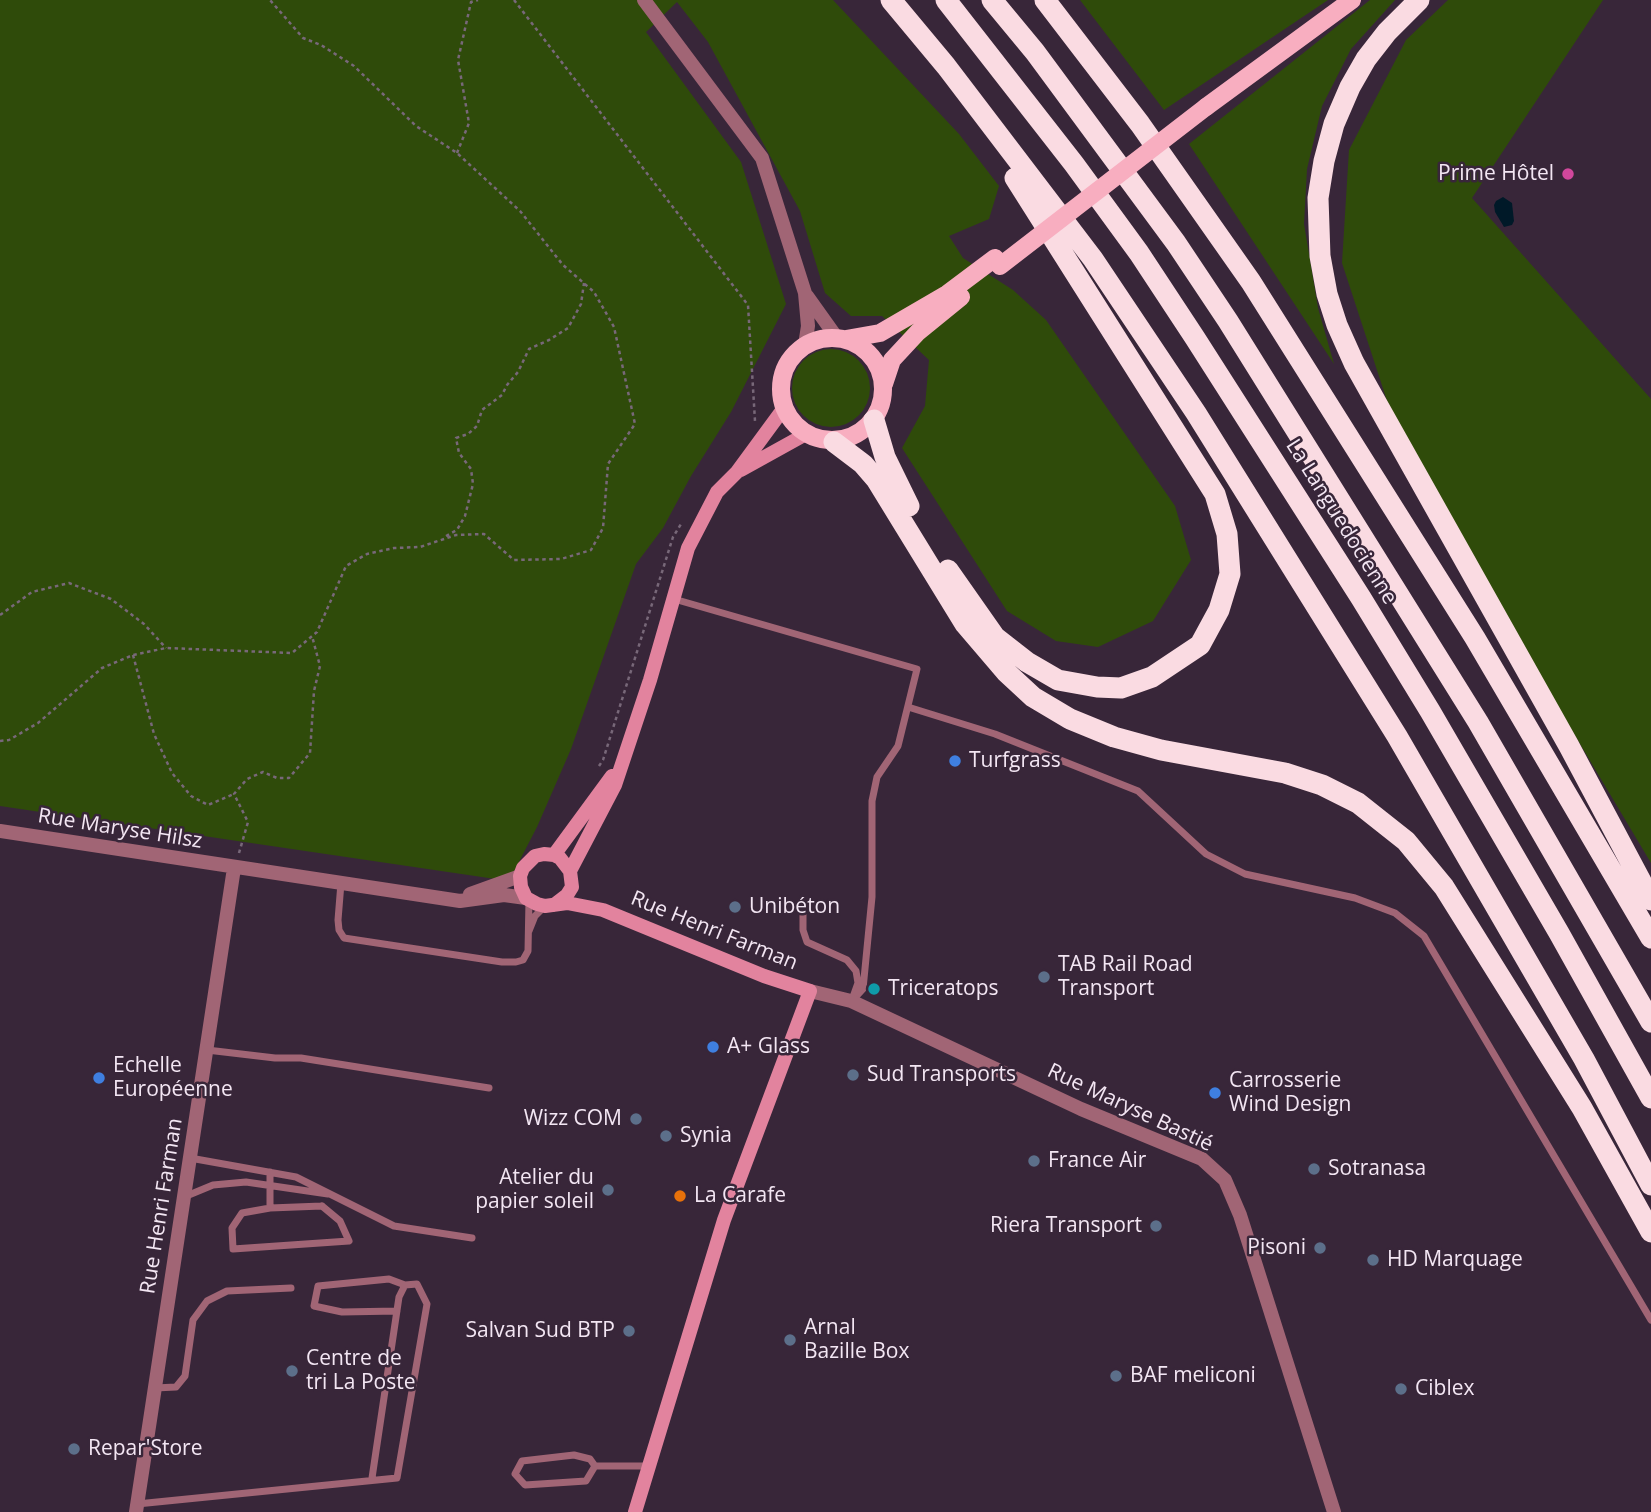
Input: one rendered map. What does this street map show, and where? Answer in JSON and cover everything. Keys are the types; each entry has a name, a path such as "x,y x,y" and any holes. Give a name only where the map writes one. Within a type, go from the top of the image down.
{"highway":[{"path":"891,0 946,66 1093,259 1196,413 1397,736 1584,1059 1651,1185"},
{"name":"La Languedocienne","path":"946,0 1074,164 1139,253 1195,338 1430,711 1566,944 1651,1098"},
{"name":"La Languedocienne","path":"992,0 1042,62 1176,243 1242,343 1478,722 1651,1022"},
{"path":"1045,0 1140,124 1251,282 1475,638 1651,938"},
{"path":"1419,0 1398,19 1366,59 1334,124 1318,198 1320,256 1327,294 1354,363 1651,900"},
{"path":"874,420 892,474 956,582 995,637 1027,662 1058,680 1121,688 1152,677 1200,645 1219,610 1230,574 1227,534 1215,494 946,66"},
{"path":"834,442 863,464 876,479 965,624 1006,672 1033,696 1070,719 1114,737 1161,750 1285,773 1322,785 1358,803 1406,841 1444,887 1575,1096 1651,1232"}],"main road":[{"path":"998,262 880,333 817,340 805,345 792,357 783,373 780,391 784,408 793,423 806,435 834,442 864,430 874,420 892,360 918,332 998,262 1335,0"},
{"path":"1203,104 1352,0"},
{"path":"841,338 860,345 872,356 880,369 884,384"}],"street":[{"path":"644,0 762,158 804,293 808,326 805,345"},
{"path":"804,293 841,338"},
{"path":"570,871 615,785 688,548 717,492 737,472 784,408"},
{"path":"737,472 806,435"},
{"path":"554,855 623,761"},
{"name":"Rue Maryse Hilsz","path":"0,831 234,868"},
{"path":"234,868 460,901 505,895 550,906 567,895 572,887 570,871 566,864 554,855 544,854 528,861 520,876 521,887 528,899"},
{"name":"Rue Henri Farman","path":"137,1508 234,868"},
{"path":"444,898 482,890 520,876"},
{"name":"Rue Henri Farman","path":"572,887 603,910"},
{"name":"Rue Henri Farman","path":"550,906 567,904 603,910 764,976 810,991"},
{"path":"635,1512 724,1220 810,991"},
{"name":"Rue Maryse Bastié","path":"810,991 851,1001 1081,1109 1202,1159 1225,1180 1240,1215 1335,1512"}],"lane":[{"path":"674,599 917,669 898,746 877,777 872,801 872,897 863,989 851,1001"},
{"path":"908,707 995,734 1138,791 1206,854 1245,874 1354,898 1395,913 1424,936 1651,1320"},
{"path":"341,883 338,920 344,939 516,962 523,960 528,951 528,899"},
{"path":"529,930 535,916 550,906"},
{"path":"803,913 803,930 807,942 847,960 856,971 858,984 851,1001"},
{"path":"207,1050 275,1058 301,1058 489,1088"},
{"path":"190,1158 296,1177 394,1226 472,1238"},
{"path":"270,1172 270,1208"},
{"path":"184,1197 213,1185 246,1182 336,1195"},
{"path":"321,1206 340,1221 349,1241 233,1249 232,1228 242,1213 270,1208 321,1206"},
{"path":"137,1508 373,1478 397,1478 426,1304 417,1284 405,1285 389,1279 318,1286 314,1306 342,1312 397,1311"},
{"path":"373,1478 399,1297 405,1285"},
{"path":"155,1388 176,1387 185,1376 193,1320 206,1301 227,1291 291,1288"},
{"path":"574,1455 590,1458 595,1466 586,1481 525,1485 516,1474 522,1461 574,1455"},
{"path":"595,1466 649,1466"}],"path":[{"path":"270,0 303,38 354,66 416,126 457,153 520,211 563,265 594,292 614,327 635,424 608,464 603,528 591,550 561,559 514,560 484,534 442,538"},
{"path":"457,153 469,123 458,60 471,2 478,0"},
{"path":"514,0 748,305 757,445"},
{"path":"0,741 9,740 38,723 102,668 133,655 166,648 292,653 317,632 346,566 367,554 394,548 420,547 457,530 465,516 473,484 471,469 458,453 456,438 468,434 477,426 482,410 502,395 518,372 529,349 568,328 581,304 584,283"},
{"path":"596,770 603,760 673,537 686,516"},
{"path":"0,615 32,592 69,583 111,599 144,624 166,648"},
{"path":"133,655 154,734 172,773 191,796 208,805 234,794 247,779 263,772 277,778 289,778 310,753 314,691 320,666 312,636"},
{"path":"234,794 248,822 234,868"}],"green space":[{"path":"0,0 833,0 959,134 999,186 989,219 949,236 963,258 1013,290 1046,320 1175,506 1191,560 1153,621 1098,647 1056,641 1007,611 902,448 925,406 929,360 882,316 851,316 825,293 800,211 708,42 677,2 646,32 741,162 786,304 731,412 691,476 663,528 636,564 571,749 537,827 509,881 0,806"},
{"path":"1080,0 1328,0 1164,110"},
{"path":"1370,0 1395,0 1351,49 1322,106 1307,169 1304,224 1318,308 1334,364 1189,144"},
{"path":"1448,0 1603,0 1472,198 1651,399 1651,863 1471,561 1391,413 1342,263 1349,150 1406,40"},
{"path":"831,349 846,352 858,361 867,373 870,388 867,403 858,415 846,424 831,427 816,424 804,415 795,403 792,388 795,373 804,361 816,352"}],"water":[{"path":"1503,197 1512,203 1514,221 1512,225 1504,227 1494,205"}],"place":[{"name":"Prime Hôtel","path":"1568,174"},
{"name":"Turfgrass","path":"955,761"},
{"name":"Unibéton","path":"735,907"},
{"name":"TAB Rail Road Transport","path":"1044,977"},
{"name":"Triceratops","path":"874,989"},
{"name":"A+ Glass","path":"713,1047"},
{"name":"Sud Transports","path":"853,1075"},
{"name":"Echelle Européenne","path":"99,1078"},
{"name":"Carrosserie Wind Design","path":"1215,1093"},
{"name":"Wizz COM","path":"636,1119"},
{"name":"Synia","path":"666,1136"},
{"name":"France Air","path":"1034,1161"},
{"name":"Sotranasa","path":"1314,1169"},
{"name":"Atelier du papier soleil","path":"608,1190"},
{"name":"La Carafe","path":"680,1196"},
{"name":"Riera Transport","path":"1156,1226"},
{"name":"Pisoni","path":"1320,1248"},
{"name":"HD Marquage","path":"1373,1260"},
{"name":"Salvan Sud BTP","path":"629,1331"},
{"name":"Arnal Bazille Box","path":"790,1340"},
{"name":"Centre de tri La Poste","path":"292,1371"},
{"name":"BAF meliconi","path":"1116,1376"},
{"name":"Ciblex","path":"1401,1389"},
{"name":"Repar'Store","path":"74,1449"}]}
